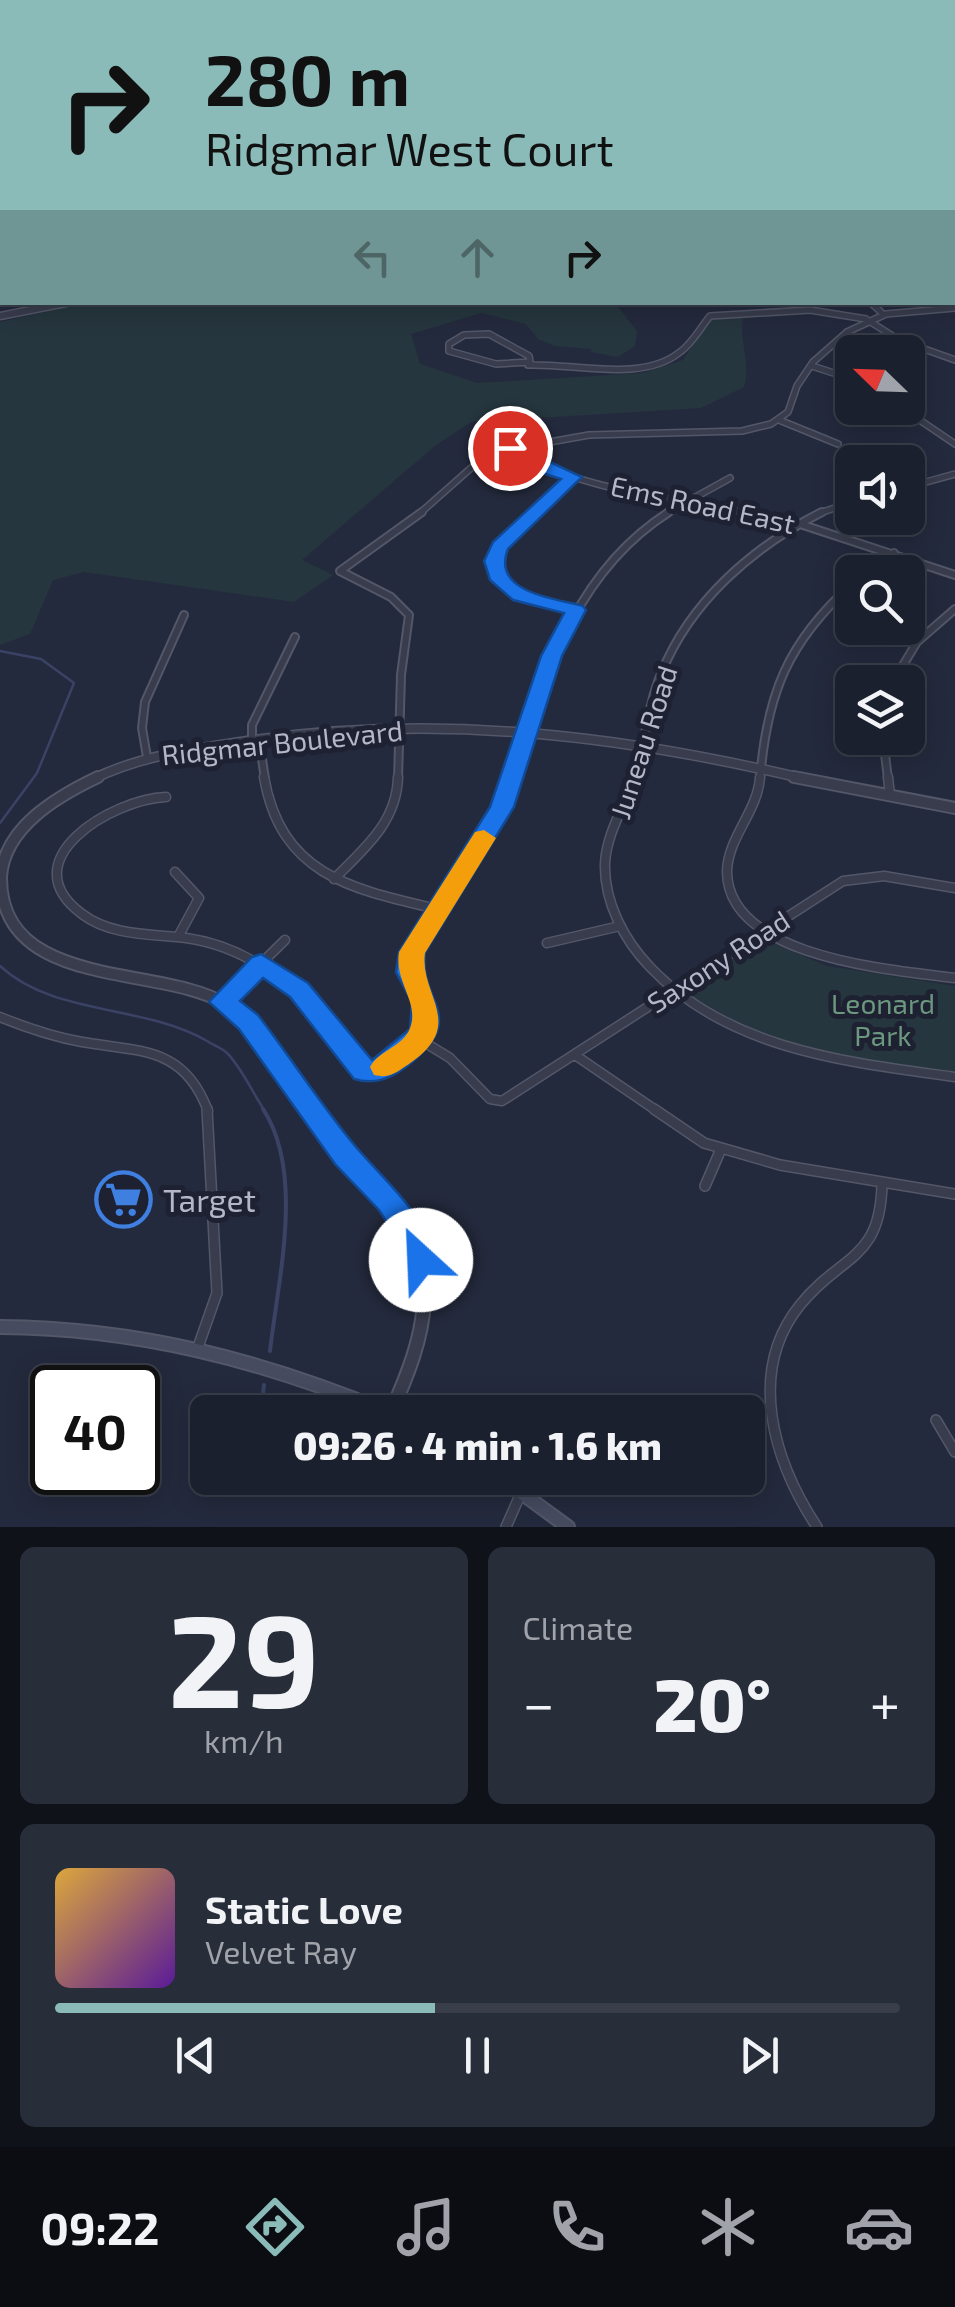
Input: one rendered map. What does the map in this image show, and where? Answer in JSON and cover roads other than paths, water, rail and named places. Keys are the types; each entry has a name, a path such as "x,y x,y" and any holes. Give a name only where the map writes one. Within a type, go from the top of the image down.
{"main road":[{"path":"0,1327 112,1330 198,1346 345,1395"},
{"path":"524,1495 568,1527"}],"street":[{"path":"0,316 56,305"},
{"path":"873,305 882,313"},
{"path":"334,878 374,840 393,809 398,786 408,611 392,597 340,571 411,520 483,456 510,448 642,430 742,430 780,420 788,412 798,382 811,366 866,319 882,313 955,308"},
{"path":"528,364 529,356 488,334 464,335 448,347 469,358 528,364 564,363 613,370 646,367 680,353 706,318 810,310 866,319 900,340 955,360"},
{"path":"811,366 835,374"},
{"path":"780,420 838,444"},
{"path":"925,424 955,444"},
{"name":"Ems Road East","path":"510,448 536,465 573,477 800,524 895,552 955,575"},
{"path":"925,482 955,474"},
{"path":"573,477 500,546 494,561 497,576 514,593 576,610"},
{"path":"166,797 134,802 80,831 62,852 58,876 66,899 87,918 126,931 214,944 261,964 299,990 364,1071 377,1071 390,1064 419,1038 426,1020 425,1002 409,965 412,952 502,807 551,656 576,610 634,534 685,499 730,478"},
{"name":"Juneau Road","path":"835,506 759,551 704,598 660,674 643,744 606,854 612,902 620,926 639,956 675,989 717,1019 774,1044 837,1060 955,1077"},
{"path":"891,555 895,552"},
{"path":"835,601 796,641 768,710 755,807 731,849 727,876 734,898 765,930 824,958 955,978"},
{"path":"904,665 918,642 955,609"},
{"path":"147,757 140,720 165,657 184,624 184,615"},
{"path":"295,637 252,725 274,816 287,843 309,867 438,910"},
{"name":"Ridgmar Boulevard","path":"398,1395 417,1356 426,1321 425,1280 415,1240 390,1201 346,1155 249,1022 222,1002 177,985 110,976 62,964 28,942 6,909 1,872 5,857 24,828 80,786 147,757 255,740 399,727 527,728 643,744 891,799 955,808"},
{"path":"886,755 891,799"},
{"path":"175,872 192,886 198,898 178,937"},
{"name":"Saxony Road","path":"419,1038 450,1058 490,1099 498,1101 510,1097 832,887 858,878 884,876 955,888"},
{"path":"547,943 620,926"},
{"path":"222,1002 284,940"},
{"path":"0,1017 37,1032 162,1054 182,1067 201,1089 208,1110 217,1293 198,1346"},
{"path":"574,1055 680,1130 720,1149 780,1166 955,1194"},
{"path":"705,1186 720,1149"},
{"path":"816,1527 797,1496 776,1444 771,1418 772,1371 787,1323 798,1308 866,1248 874,1236 884,1208 882,1183"},
{"path":"936,1420 955,1452"},
{"path":"506,1527 520,1495"}],"waterway":[{"path":"0,651 41,659 74,683 37,773 0,823"},
{"path":"0,966 46,994 182,1029 220,1048 238,1066 265,1111"},
{"path":"263,1109 276,1135 286,1195 270,1351"},
{"path":"263,1395 264,1385"}],"place":[{"name":"Target","path":"124,1199"}],"park label":[{"name":"Leonard Park","path":"883,1019"}]}
